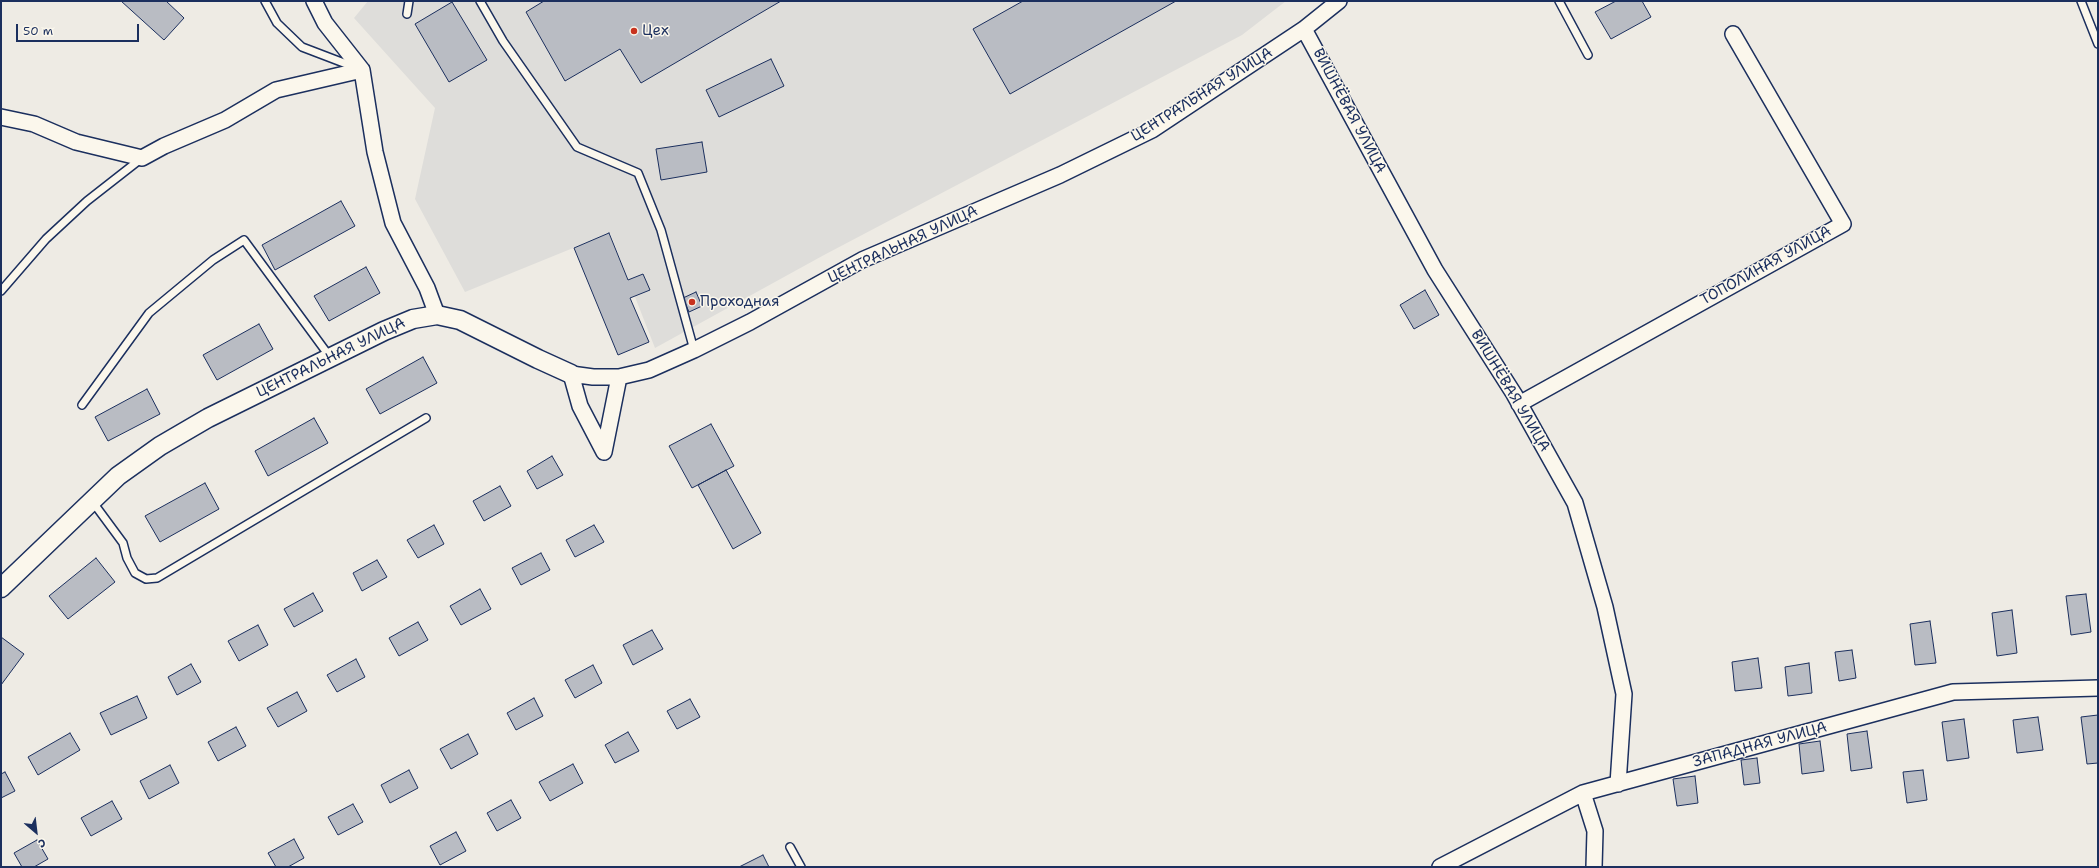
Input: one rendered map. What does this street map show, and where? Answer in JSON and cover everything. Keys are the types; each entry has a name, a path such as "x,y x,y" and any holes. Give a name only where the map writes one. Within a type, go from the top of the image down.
{"street":[{"path":"314,1 325,23 362,70 375,152 393,223 428,288 436,315"},
{"name":"ЦЕНТРАЛЬНАЯ УЛИЦА","path":"1,588 118,476 160,446 208,418 391,328 414,319 436,315 460,320 538,360 571,374 593,377 619,377 649,370 694,350 862,260 1060,175 1152,130 1304,29 1339,1"},
{"name":"ВИШНЁВАЯ УЛИЦА","path":"1304,29 1435,270 1519,404 1574,503 1605,607 1624,694 1618,784"},
{"name":"ТОПОЛИНАЯ УЛИЦА","path":"1519,404 1843,224 1733,34"},
{"path":"1,117 34,124 76,142 142,158 164,146 224,120 276,90 362,70"},
{"path":"571,374 580,406 604,452 619,377"},
{"name":"ЗАПАДНАЯ УЛИЦА","path":"1440,867 1583,794 1954,692 2098,688"},
{"path":"1583,794 1594,831 1594,867"}],"lane":[{"path":"265,1 277,23 302,47 362,70"},
{"path":"407,14 409,1"},
{"path":"480,1 503,42 577,147 638,173 661,230 694,350"},
{"path":"1559,1 1588,55"},
{"path":"2081,1 2098,44"},
{"path":"1,291 46,239 87,201 142,158"},
{"path":"82,405 149,314 214,260 244,240 330,357"},
{"path":"92,501 123,543 127,558 135,573 146,579 157,578 426,418"},
{"path":"790,847 801,867"}],"shaded area":[{"path":"368,1 1286,1 1242,35 824,255 655,348 610,233 465,292 415,199 435,108 354,18"}],"building":[{"path":"121,1 166,1 184,18 164,40"},
{"name":"Цех","path":"544,1 781,1 641,83 620,49 565,81 526,12"},
{"path":"1023,1 1176,1 1010,94 973,29"},
{"path":"1616,1 1642,1 1651,17 1611,39 1595,12"},
{"path":"452,2 487,60 449,82 415,24"},
{"path":"771,59 784,86 719,117 706,90"},
{"path":"702,142 707,172 661,180 656,149"},
{"path":"341,201 355,226 275,270 262,245"},
{"path":"609,233 628,280 643,274 650,290 630,298 649,342 618,355 574,248"},
{"path":"366,267 380,293 329,321 314,296"},
{"path":"1425,290 1439,315 1414,329 1400,305"},
{"name":"Проходная","path":"696,292 702,306 689,312 683,298"},
{"path":"259,324 273,349 217,380 203,355"},
{"path":"423,357 437,383 380,414 366,389"},
{"path":"147,389 160,414 108,441 95,417"},
{"path":"314,418 328,443 268,476 255,451"},
{"path":"711,424 734,466 692,488 669,446"},
{"path":"552,456 563,475 537,489 527,471"},
{"path":"726,470 761,533 733,549 698,485"},
{"path":"205,483 219,509 160,542 145,516"},
{"path":"500,486 511,506 484,521 473,501"},
{"path":"434,525 444,544 418,558 407,540"},
{"path":"594,525 604,542 575,557 566,540"},
{"path":"541,553 550,570 521,585 512,568"},
{"path":"96,558 115,582 68,619 49,596"},
{"path":"377,560 387,577 362,591 353,573"},
{"path":"480,589 491,609 461,625 450,606"},
{"path":"313,593 323,611 294,627 284,609"},
{"path":"2086,594 2091,632 2071,635 2066,596"},
{"path":"2012,610 2017,653 1997,656 1992,613"},
{"path":"1930,621 1936,663 1915,665 1910,624"},
{"path":"418,622 428,640 399,656 389,638"},
{"path":"258,625 268,645 239,661 228,641"},
{"path":"652,630 663,649 633,665 623,645"},
{"path":"1,637 24,654 1,685"},
{"path":"1852,650 1856,678 1839,681 1835,652"},
{"path":"1758,658 1762,688 1735,691 1732,662"},
{"path":"356,659 365,677 337,692 327,675"},
{"path":"1809,663 1812,693 1788,696 1785,667"},
{"path":"191,664 201,682 177,695 168,677"},
{"path":"593,665 602,683 575,698 565,680"},
{"path":"297,692 307,711 278,727 267,708"},
{"path":"137,696 147,718 111,735 100,713"},
{"path":"534,698 543,716 516,730 507,713"},
{"path":"690,699 700,717 677,729 667,711"},
{"path":"2098,715 2098,763 2087,764 2081,717"},
{"path":"2038,717 2043,750 2017,753 2013,720"},
{"path":"1964,719 1969,758 1947,761 1942,722"},
{"path":"236,727 246,746 218,761 208,742"},
{"path":"1867,731 1872,768 1851,771 1847,734"},
{"path":"628,732 639,751 615,763 605,745"},
{"path":"70,733 80,750 38,775 28,757"},
{"path":"468,734 478,754 451,769 440,749"},
{"path":"1820,741 1824,771 1802,774 1799,744"},
{"path":"1757,758 1760,783 1744,785 1741,760"},
{"path":"573,764 583,783 550,801 539,782"},
{"path":"170,765 179,783 149,799 140,781"},
{"path":"409,770 418,788 390,803 381,785"},
{"path":"1923,770 1927,800 1907,803 1903,772"},
{"path":"5,772 15,791 1,798 1,774"},
{"path":"1695,776 1698,803 1677,806 1673,779"},
{"path":"511,800 521,818 497,831 487,813"},
{"path":"112,801 122,819 91,836 81,818"},
{"path":"353,804 363,822 338,835 328,817"},
{"path":"456,832 466,851 440,865 430,846"},
{"path":"294,839 304,858 288,867 276,867 268,853"},
{"path":"37,840 48,859 34,867 22,867 14,853"},
{"path":"763,855 769,867 739,867"}],"place":[{"name":"Цех","path":"634,31"},
{"name":"Проходная","path":"692,302"}]}
